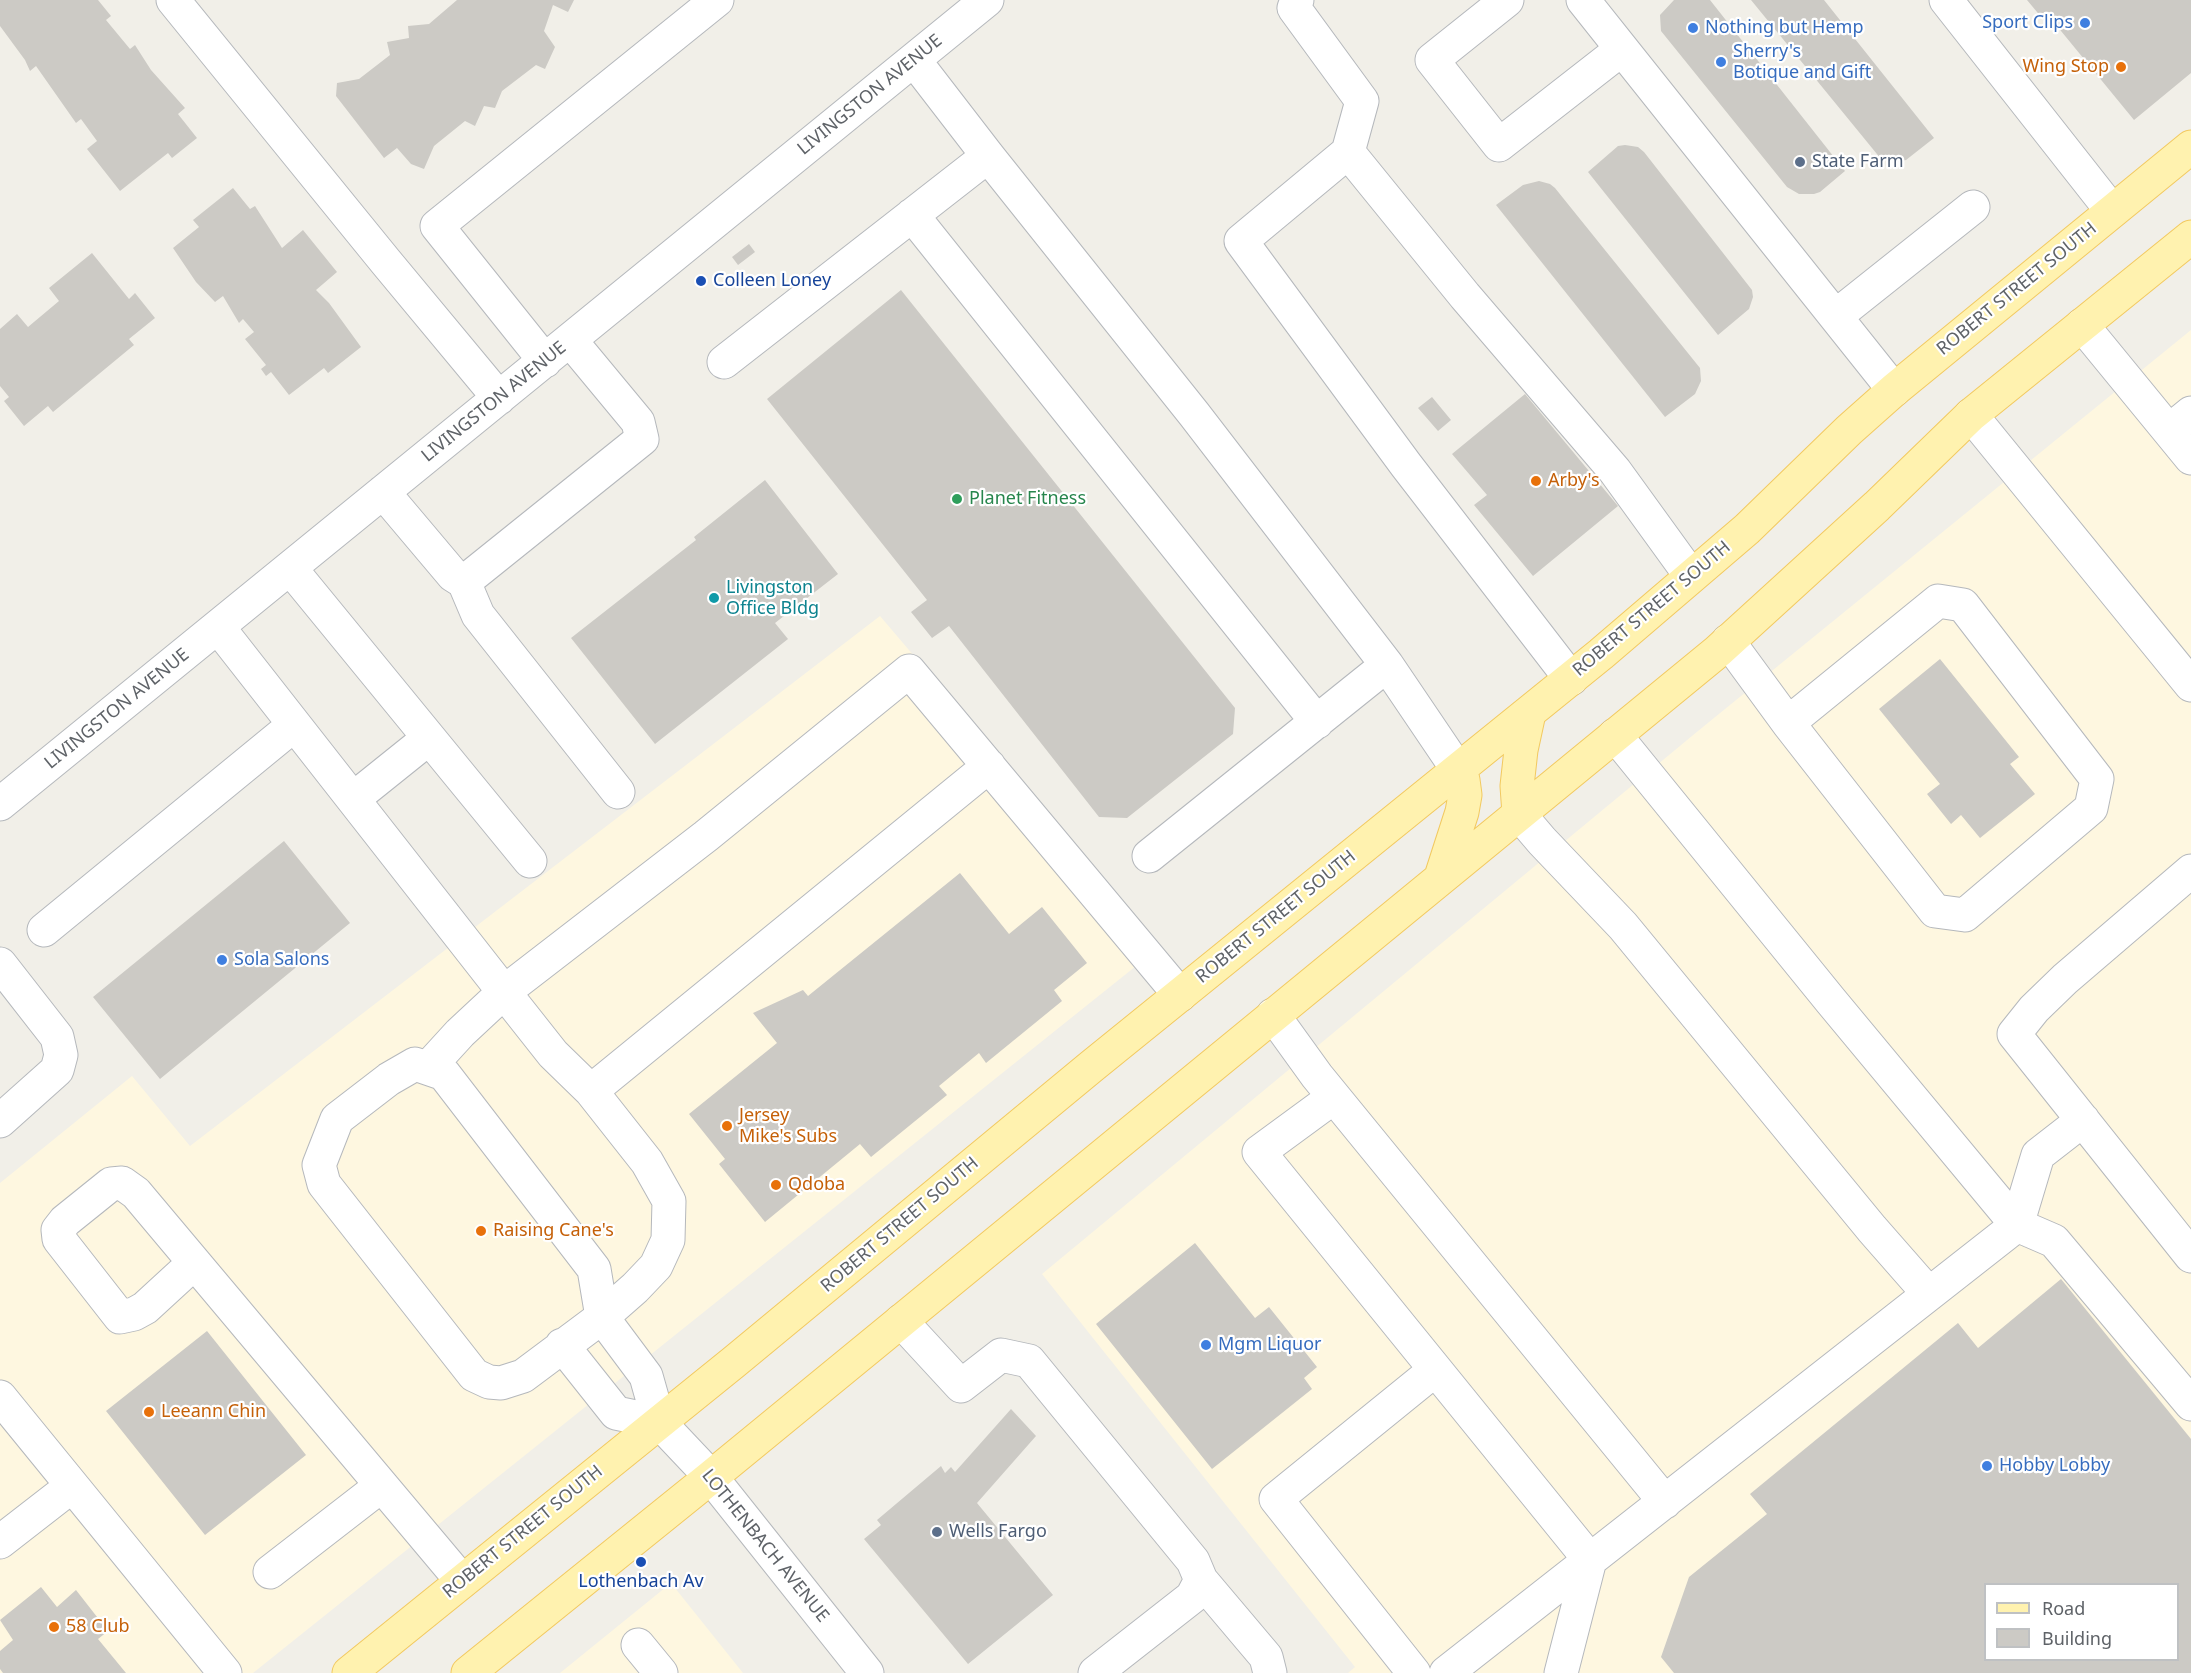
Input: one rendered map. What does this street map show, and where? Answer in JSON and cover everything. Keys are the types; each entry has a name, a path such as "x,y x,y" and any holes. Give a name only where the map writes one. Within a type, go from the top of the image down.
{"main road":[{"name":"ROBERT STREET SOUTH","path":"349,1673 1571,679 1747,529 1849,430 1894,390 2191,147"},
{"path":"468,1673 711,1477 1728,641 1869,513 1971,415 2191,237"},
{"path":"1519,814 1517,786 1521,750 1529,713"},
{"path":"1441,877 1462,812 1465,795 1463,780 1458,770"}],"street":[{"path":"173,0 499,398"},
{"path":"545,361 437,226 717,0"},
{"name":"LIVINGSTON AVENUE","path":"0,804 987,0"},
{"path":"1297,0 1294,8 1362,102 1348,152 1241,241 1406,465 1571,679"},
{"path":"1507,0 1432,60 1498,145 1622,49"},
{"path":"1583,0 1894,390"},
{"path":"1946,0 2112,211"},
{"path":"914,60 987,156 1194,414 1387,665 1458,770"},
{"path":"1348,152 1466,296 1615,471 1691,576"},
{"path":"724,362 987,156"},
{"path":"1836,316 1973,207"},
{"path":"912,215 1317,722"},
{"path":"2082,325 2180,422 2191,458"},
{"path":"464,582 642,439 639,423 570,340"},
{"path":"1971,415 2191,685"},
{"path":"383,492 453,575 464,582 478,615 618,792"},
{"path":"290,568 530,861"},
{"path":"1728,641 1788,723 1935,911 1965,915 2091,808 2097,779 1963,605 1938,601 1788,723"},
{"path":"218,627 504,993 553,1054 591,1091 647,1162 669,1201 668,1240 656,1266 635,1288 602,1317 562,1346 523,1376 501,1383 489,1383 474,1375 324,1184 319,1165 337,1119 389,1079 415,1064 444,1074 594,1269 602,1317 646,1376 659,1422 616,1413 562,1346"},
{"path":"1149,856 1387,665"},
{"path":"428,1068 460,1033 504,993 706,836 909,671 1180,995"},
{"path":"44,930 294,724"},
{"path":"1615,735 2017,1225 2054,1241 2191,1404"},
{"path":"353,799 429,738"},
{"path":"591,1091 989,766"},
{"path":"1519,814 1623,926 1872,1229 1929,1294"},
{"path":"2191,871 2065,979 2034,1009 2014,1034 2191,1256"},
{"path":"0,964 57,1037 61,1055 57,1070 0,1121"},
{"path":"1273,1015 1334,1097 1665,1502"},
{"path":"1334,1097 1259,1152 1590,1560"},
{"path":"1446,1673 2017,1225 2038,1155 2083,1120"},
{"path":"194,1263 462,1581"},
{"path":"901,1321 962,1386 1001,1355 1029,1361 1193,1561 1201,1580 1266,1657 1270,1673"},
{"path":"1414,1673 1276,1499 1435,1370"},
{"path":"0,1397 225,1673"},
{"name":"LOTHENBACH AVENUE","path":"659,1422 711,1477 867,1673"},
{"path":"0,1542 72,1486"},
{"path":"270,1572 381,1486"},
{"path":"1561,1673 1590,1560"},
{"path":"1095,1673 1192,1598 1201,1580"},
{"path":"638,1646 661,1673"}],"shaded area":[{"path":"2191,330 2191,1673 1348,1673 1355,1667 1042,1274 1698,731"},
{"path":"880,616 1161,946 253,1673 0,1673 0,1183 132,1076 190,1146"},
{"path":"671,1583 743,1673 560,1673"}],"building":[{"path":"0,0 98,0 111,16 106,20 130,49 135,45 151,70 185,108 178,114 197,138 172,158 168,153 120,191 87,149 97,141 81,119 76,123 36,66 30,71 25,60 0,26"},
{"path":"457,0 574,0 568,12 553,5 544,31 555,47 545,69 536,65 502,91 495,108 484,106 475,126 465,121 434,146 424,169 411,164 397,148 384,158 336,96 337,83 359,79 390,55 387,42 409,38 408,26 429,24"},
{"path":"1674,0 1710,0 1845,171 1820,192 1814,194 1799,194 1787,187 1661,31 1660,15"},
{"path":"1751,0 1824,0 1934,138 1906,160 1893,163 1881,159"},
{"path":"2027,0 2191,0 2191,73 2134,120 2052,20 2047,24"},
{"path":"1618,146 1638,147 1644,152 1752,290 1753,297 1749,309 1718,335 1588,172"},
{"path":"1539,181 1555,188 1700,368 1701,381 1695,394 1665,417 1496,205 1523,185"},
{"path":"233,188 250,209 255,206 282,248 303,230 337,272 316,290 329,303 361,347 328,373 324,368 289,395 271,372 266,376 261,369 266,365 245,339 254,332 243,319 239,323 223,296 215,302 196,282 173,248 199,227 193,220"},
{"path":"749,244 755,252 738,265 732,257"},
{"path":"92,253 129,299 135,293 155,318 129,339 134,345 53,412 48,406 24,426 4,401 9,397 0,386 0,329 17,314 28,327 59,301 49,288"},
{"name":"Planet Fitness","path":"901,290 1235,708 1233,734 1127,818 1099,817 949,626 932,638 911,612 927,600 767,399"},
{"name":"Arby's","path":"1525,394 1618,506 1533,576 1474,505 1487,495 1452,454"},
{"path":"1432,397 1451,420 1438,431 1418,408"},
{"name":"Livingston Office Bldg","path":"765,480 838,574 775,623 788,639 655,744 571,638 696,540 694,537"},
{"path":"1940,659 2019,757 2010,764 2035,794 1980,838 1961,815 1951,824 1927,794 1940,784 1879,709"},
{"name":"Sola Salons","path":"284,841 350,923 160,1079 93,997"},
{"path":"960,873 1009,934 1042,907 1087,963 1054,990 1062,1001 986,1063 979,1053 939,1086 947,1095 871,1157 860,1144 765,1222 719,1164 725,1159 689,1114 777,1043 753,1013 803,990 808,996"},
{"name":"Mgm Liquor","path":"1195,1243 1255,1318 1269,1307 1317,1367 1304,1378 1312,1389 1212,1469 1096,1324"},
{"name":"Hobby Lobby","path":"2061,1279 2191,1439 2191,1673 1674,1673 1661,1657 1689,1577 1767,1514 1750,1494 1958,1323 1978,1348"},
{"path":"207,1331 306,1455 205,1535 106,1411"},
{"name":"Wells Fargo","path":"1011,1409 1036,1436 977,1503 1053,1595 968,1664 864,1539 881,1525 877,1520 941,1466 945,1473 951,1467 955,1472"},
{"name":"58 Club","path":"41,1587 57,1607 76,1590 108,1631 98,1639 126,1673 3,1673 0,1669 0,1651 13,1640 0,1620"}],"place":[{"name":"Sport Clips","path":"2085,23"},
{"name":"Nothing but Hemp","path":"1693,28"},
{"name":"Sherry's Botique and Gift","path":"1721,62"},
{"name":"Wing Stop","path":"2121,67"},
{"name":"State Farm","path":"1800,162"},
{"name":"Colleen Loney","path":"701,281"},
{"name":"Arby's","path":"1536,481"},
{"name":"Planet Fitness","path":"957,499"},
{"name":"Livingston Office Bldg","path":"714,598"},
{"name":"Sola Salons","path":"222,960"},
{"name":"Jersey Mike's Subs","path":"727,1126"},
{"name":"Qdoba","path":"776,1185"},
{"name":"Raising Cane's","path":"481,1231"},
{"name":"Mgm Liquor","path":"1206,1345"},
{"name":"Leeann Chin","path":"149,1412"},
{"name":"Hobby Lobby","path":"1987,1466"},
{"name":"Wells Fargo","path":"937,1532"},
{"name":"Lothenbach Av","path":"641,1562"},
{"name":"58 Club","path":"54,1627"}]}
